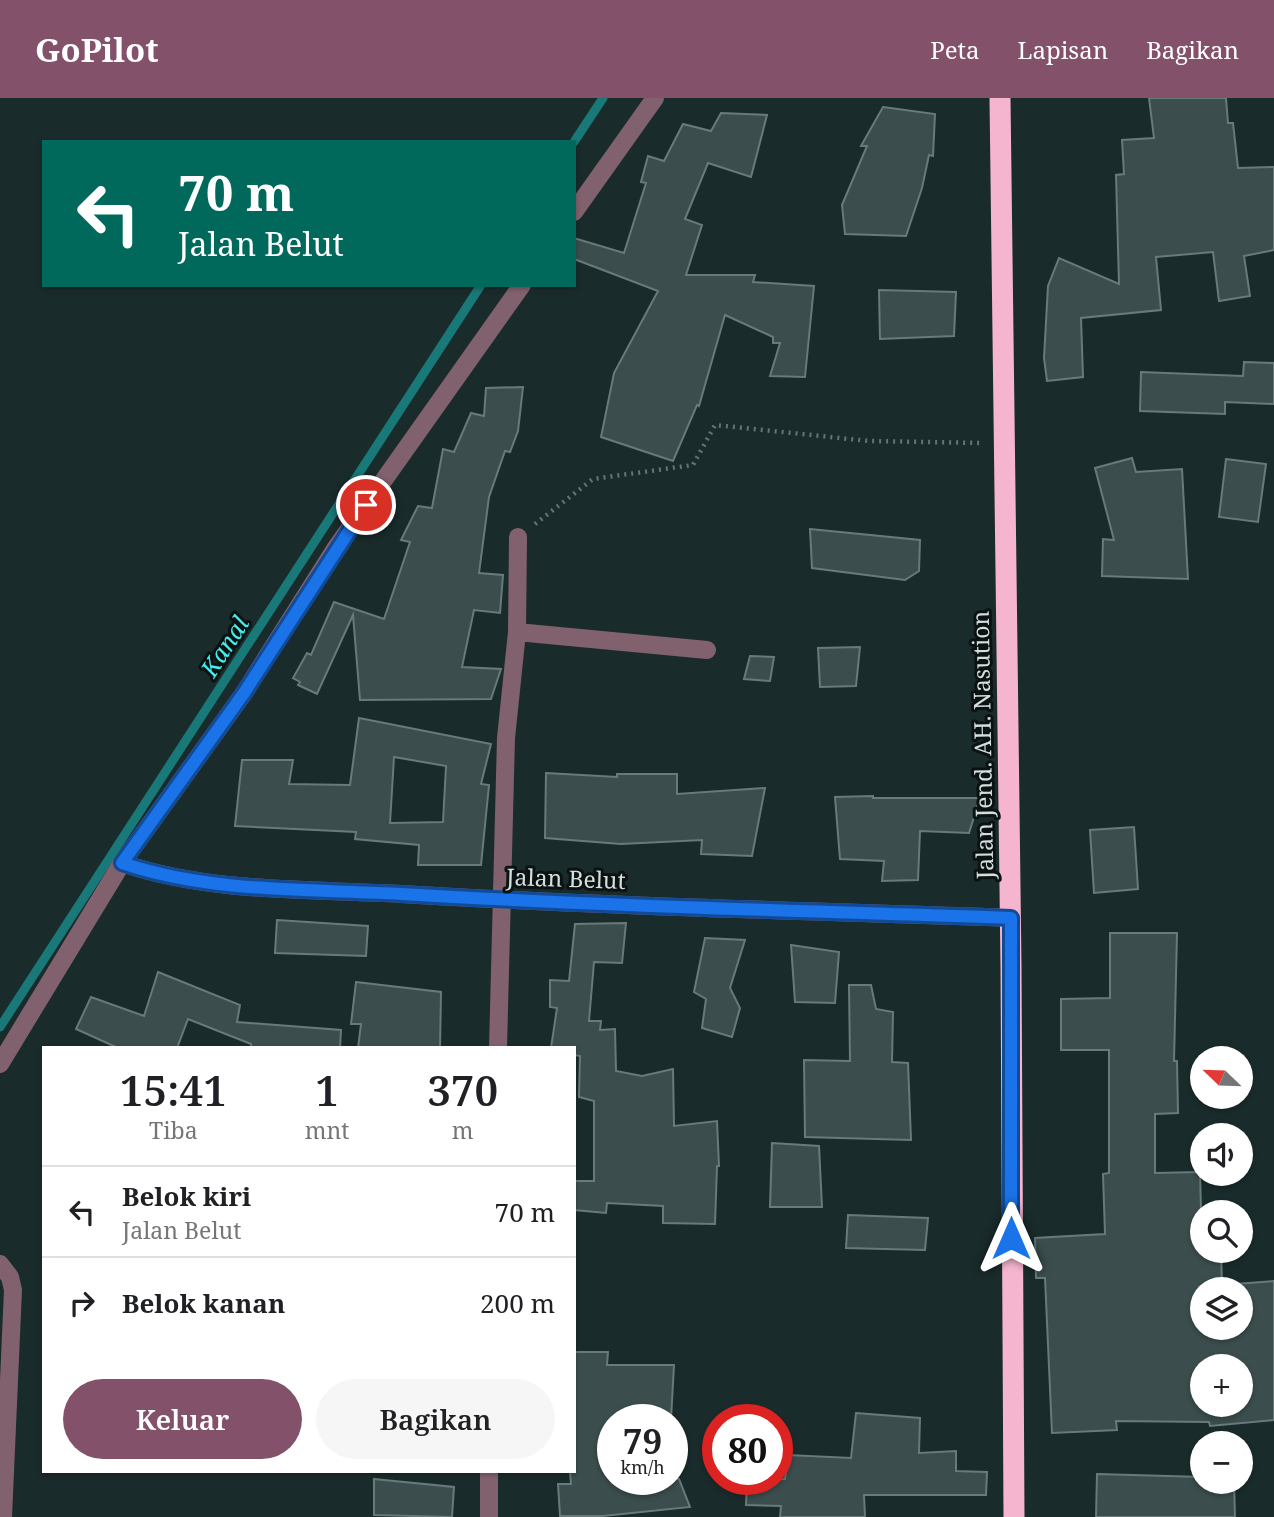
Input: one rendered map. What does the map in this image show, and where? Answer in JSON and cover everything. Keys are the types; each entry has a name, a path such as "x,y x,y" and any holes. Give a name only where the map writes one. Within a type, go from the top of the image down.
{"highway":[{"name":"Jalan Jend. AH. Nasution","path":"1000,98 1011,918 1014,1517"}],"street":[{"path":"576,209 655,98"},
{"path":"0,1064 122,863 244,693 335,549 521,287"},
{"path":"498,1046 506,738 517,632 517,537"},
{"path":"517,632 707,650"},
{"name":"Jalan Belut","path":"122,863 165,878 501,900 1011,918"},
{"path":"0,1264 10,1277 13,1304 3,1517"},
{"path":"488,1517 489,1473"}],"path":[{"path":"517,537 593,479 693,465 715,425 869,441 1004,443"}],"building":[{"path":"1149,98 1226,98 1228,123 1233,123 1238,168 1274,167 1274,250 1244,256 1250,296 1219,301 1213,252 1156,257 1161,310 1081,318 1083,377 1047,381 1044,358 1048,286 1059,258 1119,284 1116,175 1124,174 1122,140 1154,138"},
{"path":"883,107 935,114 933,156 929,155 922,188 906,236 845,234 842,205 867,146 861,146"},
{"path":"721,113 767,115 751,177 708,163 685,219 702,225 686,275 755,275 753,282 814,286 805,377 770,376 780,343 773,343 773,337 725,315 699,406 697,405 673,461 601,437 614,373 658,291 576,260 576,239 624,253 646,183 641,182 648,156 664,161 683,124 711,131"},
{"path":"879,290 956,292 954,336 880,339"},
{"path":"1244,362 1274,363 1274,404 1225,402 1225,414 1140,411 1141,372 1243,376"},
{"path":"523,387 518,431 510,452 505,451 489,497 479,573 503,575 500,613 474,610 462,667 501,669 491,699 360,700 353,615 317,694 298,685 300,682 293,678 307,653 311,655 334,602 384,619 410,542 401,540 418,506 432,508 443,449 454,452 471,413 484,416 486,388"},
{"path":"1132,458 1136,472 1182,469 1188,579 1102,576 1103,539 1114,540 1095,468"},
{"path":"1226,459 1266,464 1258,522 1219,517"},
{"path":"810,529 920,540 919,571 905,580 812,568"},
{"path":"860,647 856,686 820,687 818,648"},
{"path":"750,656 774,657 770,681 744,679"},
{"path":"359,718 491,744 481,784 489,785 481,865 418,865 419,845 355,839 356,832 235,826 242,760 293,760 289,784 350,785","holes":["394,757 446,766 443,822 390,823"]},
{"path":"546,773 617,777 617,774 677,774 677,794 765,788 752,856 701,854 702,840 621,844 545,838"},
{"path":"835,797 980,798 969,833 920,831 918,880 882,881 884,861 840,859"},
{"path":"1134,827 1138,889 1094,893 1090,830"},
{"path":"277,920 368,926 366,956 275,953"},
{"path":"626,923 622,963 594,962 589,1021 601,1021 600,1030 615,1029 616,1071 642,1076 673,1069 674,1126 717,1121 719,1166 715,1224 663,1223 663,1206 607,1203 606,1213 576,1210 576,1181 594,1181 594,1101 579,1097 580,1056 576,1055 576,1046 551,1046 557,1008 550,1007 550,980 569,981 575,924"},
{"path":"1110,933 1177,933 1174,1061 1177,1061 1178,1113 1155,1114 1155,1173 1190,1172 1190,1186 1200,1186 1201,1200 1190,1200 1190,1263 1221,1263 1222,1277 1190,1277 1190,1340 1253,1340 1253,1283 1274,1281 1274,1420 1210,1426 1209,1422 1116,1421 1117,1430 1052,1433 1045,1278 1036,1278 1035,1238 1105,1234 1103,1174 1109,1173 1109,1050 1061,1050 1061,999 1110,998"},
{"path":"705,938 745,940 730,988 740,1008 732,1037 702,1028 706,999 694,992"},
{"path":"791,945 839,952 835,1003 795,1002"},
{"path":"158,972 240,1005 237,1022 341,1030 340,1046 251,1046 188,1019 178,1046 114,1046 76,1029 91,997 144,1016"},
{"path":"356,982 441,992 440,1046 358,1046 361,1024 351,1024"},
{"path":"849,985 871,985 876,1009 893,1012 892,1062 908,1063 911,1140 805,1137 804,1060 850,1061"},
{"path":"772,1143 819,1146 822,1207 770,1207"},
{"path":"848,1215 928,1218 925,1250 846,1248"},
{"path":"576,1352 608,1352 607,1365 674,1365 672,1404 597,1404 597,1495 685,1495 690,1507 603,1516 560,1516 558,1484 571,1484 570,1473 576,1473"},
{"path":"856,1413 920,1418 919,1453 956,1451 956,1471 987,1472 986,1495 864,1495 865,1517 780,1517 781,1506 746,1505 746,1495 793,1495 793,1455 851,1458"},
{"path":"1097,1474 1190,1477 1190,1494 1234,1494 1235,1517 1096,1517"},
{"path":"374,1479 454,1487 452,1517 374,1515"}],"waterway":[{"name":"Kanal","path":"575,140 603,98"},
{"name":"Kanal","path":"0,1027 480,287"}],"route":[{"path":"366,505 244,693 122,863 165,878 243,885 501,900 1011,918 1011,1238"}]}
